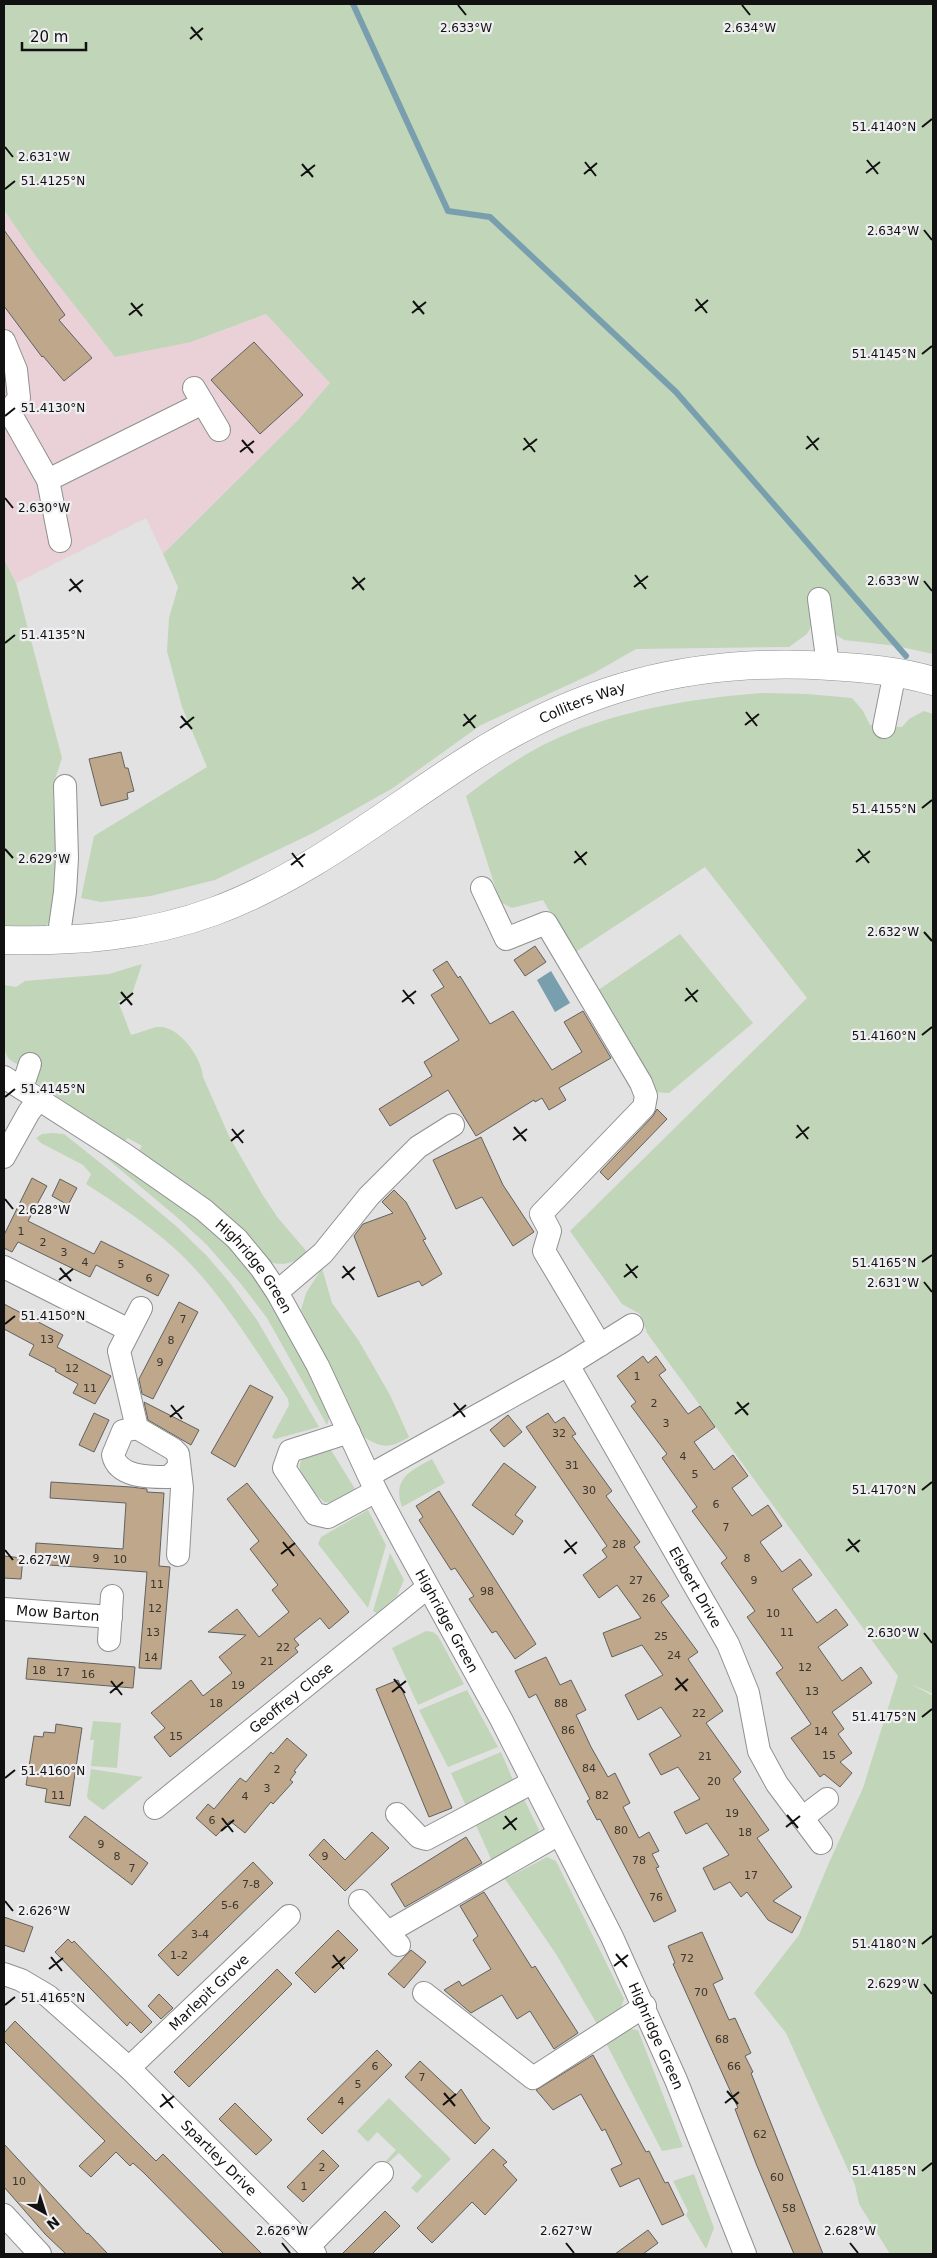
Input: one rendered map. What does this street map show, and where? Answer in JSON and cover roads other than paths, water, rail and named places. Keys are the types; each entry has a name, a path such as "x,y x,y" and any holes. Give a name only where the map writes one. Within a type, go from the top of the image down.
{"highway":[{"name":"Colliters Way","path":"58,941 105,937 161,927 216,910 275,884 358,836 461,764 502,739 576,702 673,674 765,663 828,665 895,672 933,681"},
{"path":"4,940 58,941"}],"street":[{"path":"4,342 16,370 19,398 6,412 48,480 60,541"},
{"path":"48,480 198,395 219,430"},
{"path":"819,599 828,665"},
{"path":"884,727 895,672"},
{"path":"58,941 65,892 67,858 65,786"},
{"path":"482,888 506,939 546,923 641,1083 646,1096 644,1107 541,1214 550,1231 544,1251 600,1345"},
{"path":"4,1157 29,1112 21,1088 30,1064"},
{"name":"Highridge Green","path":"21,1088 124,1154 204,1210 237,1239 261,1268 277,1292 318,1366 373,1483 533,1782 612,1937 645,2006 745,2254"},
{"path":"277,1292 323,1253 369,1196 418,1147 454,1125"},
{"path":"4,1267 130,1330"},
{"path":"137,1428 119,1351 141,1308"},
{"path":"349,1432 290,1451 284,1468 315,1514 321,1517 328,1517 373,1483 632,1326"},
{"name":"Elsbert Drive","path":"568,1365 728,1644 748,1693 759,1751 777,1784 820,1843"},
{"path":"178,1555 182,1488 178,1454 173,1449 137,1428 124,1431 113,1455 117,1465 125,1471 147,1477 169,1477 179,1468"},
{"name":"Geoffrey Close","path":"155,1808 428,1587"},
{"name":"Mow Barton","path":"4,1609 111,1607 109,1640"},
{"path":"397,1814 419,1837 426,1839 533,1782"},
{"path":"802,1818 828,1799"},
{"path":"360,1900 394,1938 559,1834"},
{"name":"Marlepit Grove","path":"129,2068 289,1916"},
{"name":"Spartley Drive","path":"4,1974 21,1980 48,1996 129,2068 312,2251"},
{"path":"424,1993 533,2078 645,2006"},
{"path":"312,2251 382,2173"},
{"path":"4,2215 40,2254"}],"water":[{"path":"551,971 570,1003 555,1012 537,980"}],"waterway":[{"path":"353,4 448,211 490,217 676,392 906,656"}]}
